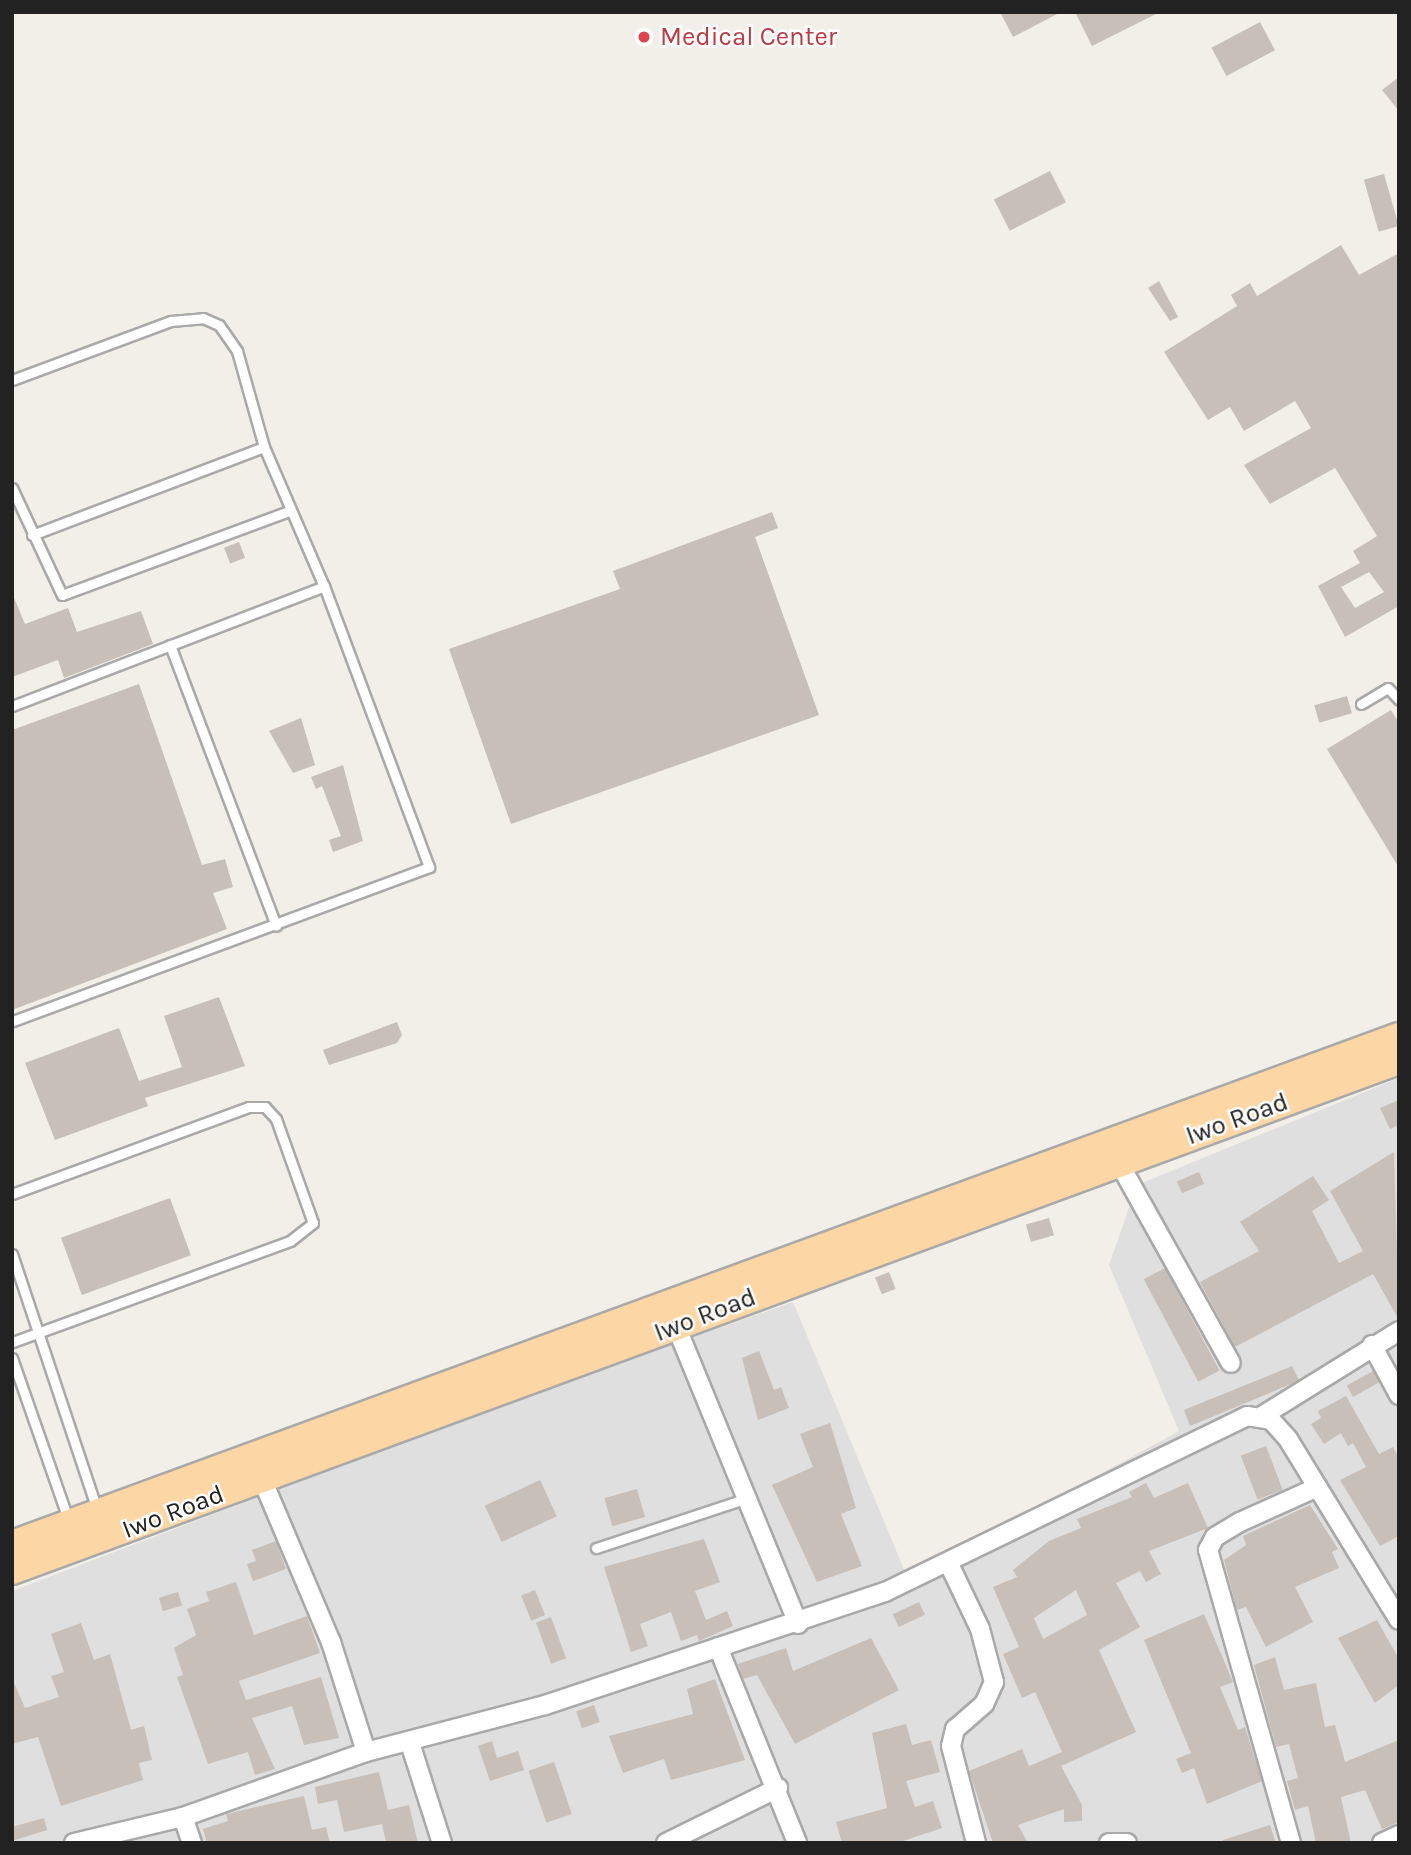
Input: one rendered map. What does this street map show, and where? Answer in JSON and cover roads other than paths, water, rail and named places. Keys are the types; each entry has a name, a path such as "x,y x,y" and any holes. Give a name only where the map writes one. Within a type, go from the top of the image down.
{"main road":[{"name":"Iwo Road","path":"12,1545 74,1535 103,1525 714,1284 1399,1036"},
{"name":"Iwo Road","path":"103,1525 262,1479 1399,1061"},
{"path":"714,1284 723,1309"},
{"name":"Iwo Road","path":"12,1571 74,1535"}],"street":[{"path":"1119,1163 1231,1363"},
{"path":"676,1326 798,1624"},
{"path":"74,1843 183,1816 366,1752 410,1743 798,1624 949,1564 1236,1420 1262,1416 1372,1345 1399,1331"},
{"path":"1372,1345 1399,1395"},
{"path":"1262,1416 1288,1439 1399,1620"},
{"path":"262,1479 331,1642 366,1752"},
{"path":"1291,1843 1208,1550 1215,1537 1240,1522 1318,1487"},
{"path":"949,1564 981,1629 994,1682 984,1704 954,1729 951,1746 976,1843"},
{"path":"718,1647 778,1788 797,1843"},
{"path":"410,1743 442,1843"},
{"path":"666,1843 778,1788"},
{"path":"183,1816 192,1843"},
{"path":"1382,1843 1399,1835"},
{"path":"1109,1843 1126,1843"}],"lane":[{"path":"12,380 171,321 203,317 219,325 237,351 264,447 289,511 324,586 429,867 276,926 12,1021"},
{"path":"32,535 264,447"},
{"path":"12,488 56,589 69,595 289,511"},
{"path":"12,706 324,586"},
{"path":"170,645 276,926"},
{"path":"1361,704 1388,688 1399,700"},
{"path":"12,1194 249,1107 265,1107 313,1219 307,1232 290,1241 12,1342"},
{"path":"12,1254 103,1525"},
{"path":"12,1358 74,1535"},
{"path":"596,1548 748,1497"}],"place":[{"name":"Medical Center","path":"644,37"}]}
